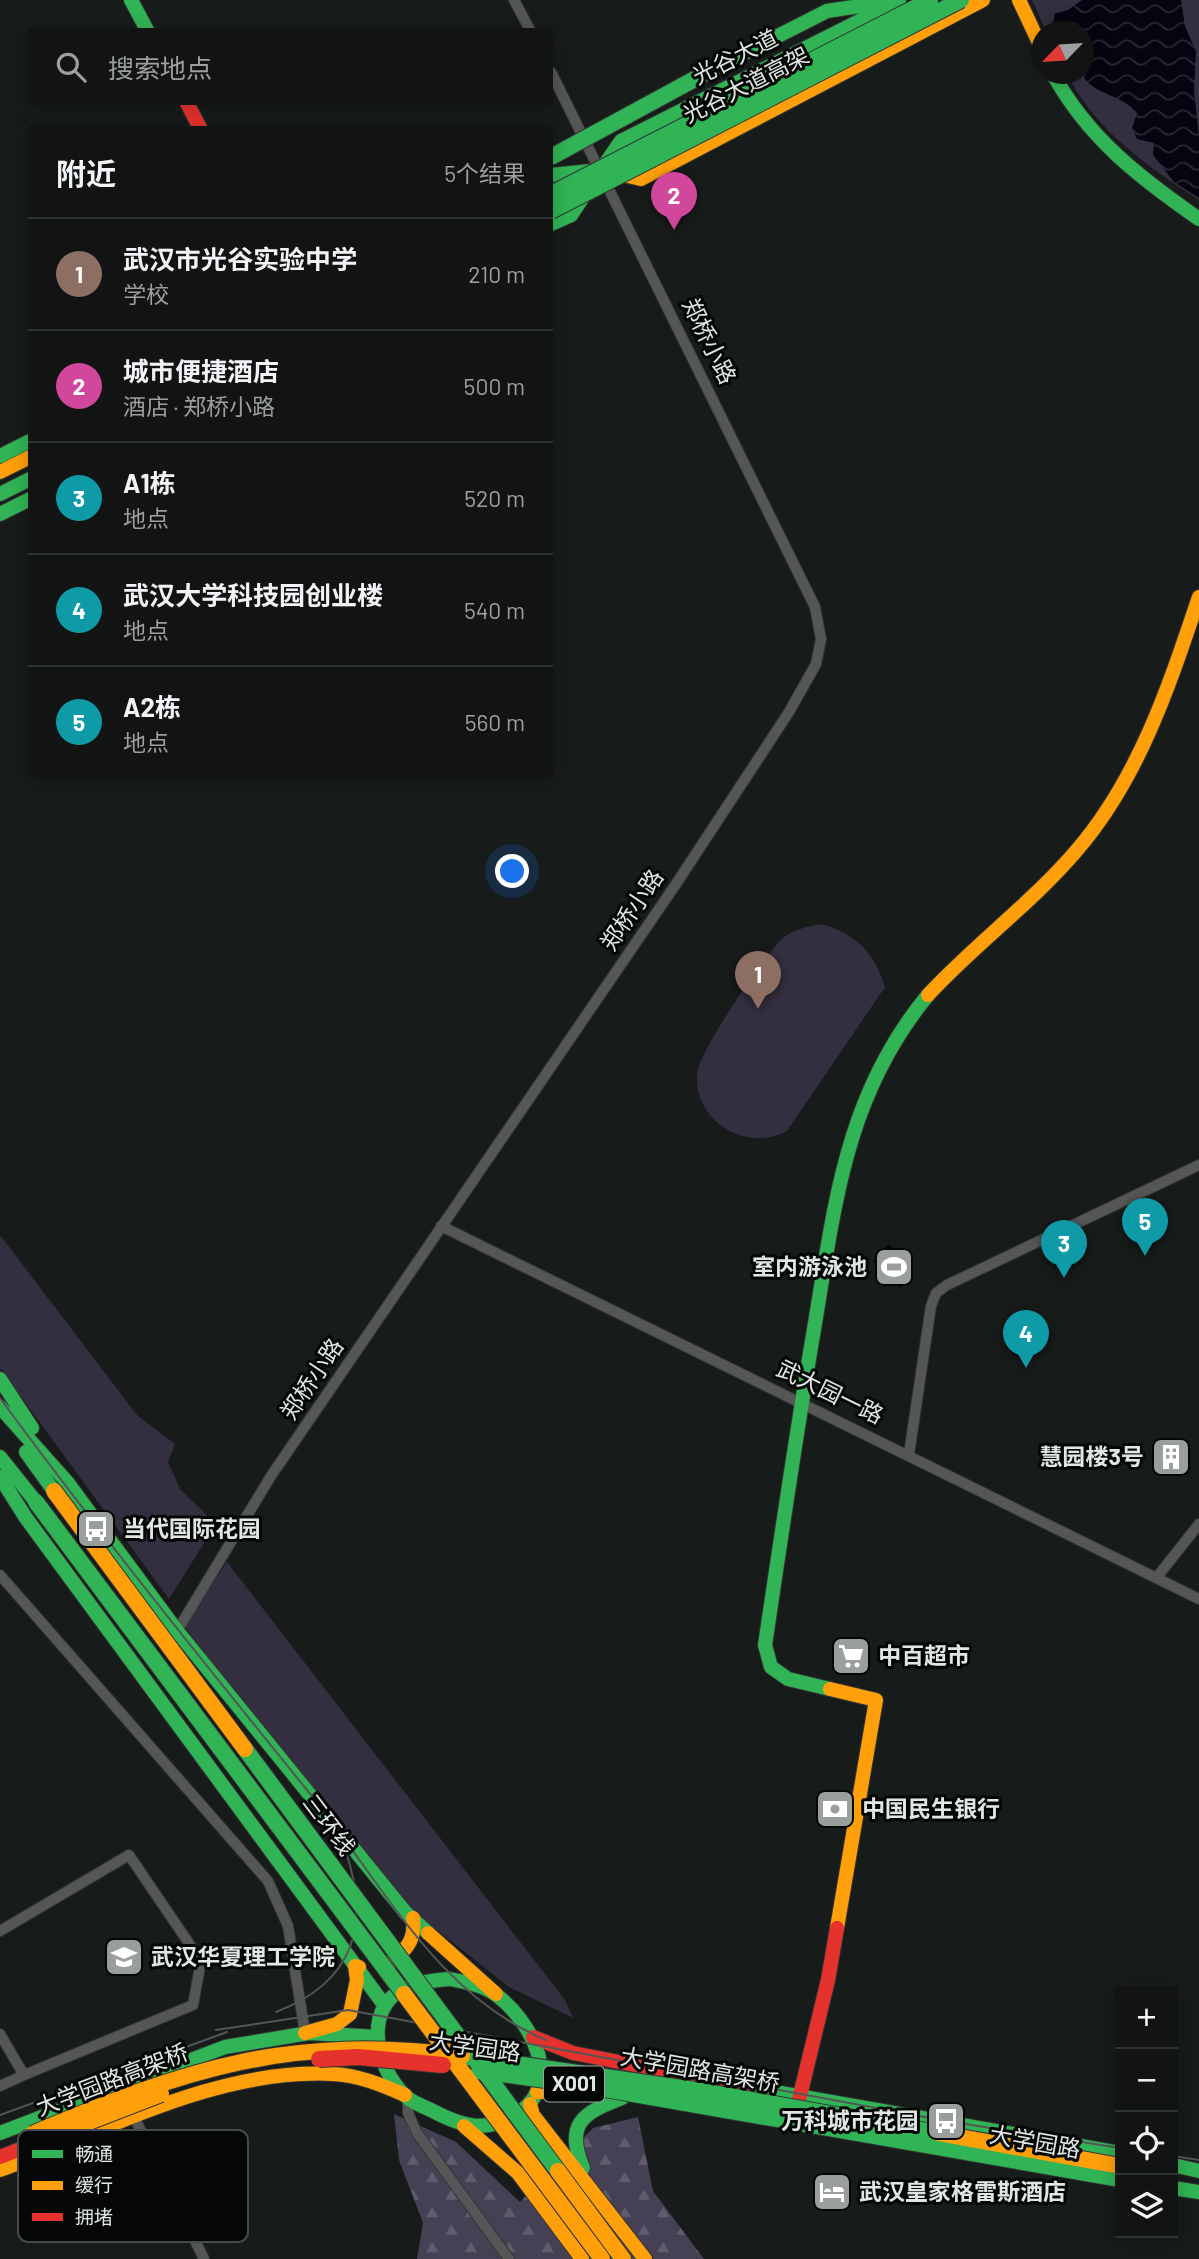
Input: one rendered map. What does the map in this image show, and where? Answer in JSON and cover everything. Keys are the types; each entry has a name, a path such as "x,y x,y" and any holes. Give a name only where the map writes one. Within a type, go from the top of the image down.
{"main road":[{"path":"131,0 146,28"},
{"path":"553,156 827,11 900,0"},
{"name":"光谷大道","path":"553,223 571,215 621,141 900,0"},
{"name":"光谷大道高架","path":"553,193 930,0"},
{"name":"光谷大道高架","path":"553,210 961,0"},
{"path":"553,175 601,170 641,180 980,5 983,0"},
{"path":"1019,0 1031,27"},
{"path":"1058,84 1101,146 1141,179 1199,219"},
{"path":"188,105 199,126"},
{"path":"0,456 28,443"},
{"path":"0,472 28,458"},
{"path":"0,496 28,480"},
{"path":"0,496 28,489"},
{"path":"0,514 28,500"},
{"path":"784,2127 802,2098 828,1980 876,1700 788,1679 771,1667 765,1645 801,1401 845,1158 859,1108 889,1048 942,981 1077,851 1111,808 1154,726 1199,597"},
{"path":"0,1379 60,1486"},
{"path":"0,1408 177,1631 413,1918 525,2024 540,2058 533,2097 533,2115 645,2259"},
{"name":"三环线","path":"0,1417 60,1486 623,2259"},
{"name":"三环线","path":"0,1457 602,2259"},
{"path":"0,1477 26,1518"},
{"path":"0,1485 385,2006"},
{"path":"355,1966 374,1970 402,1953 410,1946 415,1931 413,1918"},
{"path":"305,2034 337,2024 350,2014 357,1980 355,1966"},
{"path":"407,2097 385,2067 377,2038 385,2006 394,1995 438,1980 466,1982 496,1994"},
{"path":"0,2133 208,2051 279,2035 377,2038"},
{"name":"大学园路","path":"533,2037 573,2053 802,2098 1115,2152"},
{"name":"大学园路高架桥","path":"60,2130 115,2099 226,2061 301,2050 395,2048 615,2078 1115,2165"},
{"name":"大学园路","path":"72,2130 164,2093 238,2070 323,2058 358,2057 437,2064 582,2085 1115,2178"},
{"path":"92,2130 135,2119 211,2092 291,2075 334,2074 374,2082 464,2125 518,2173 582,2259"},
{"name":"大学园路","path":"533,2097 566,2090 622,2098 1115,2184"},
{"path":"464,2125 480,2128 509,2118 533,2097"},
{"path":"597,2198 573,2144 574,2133 585,2115 622,2098"},
{"path":"0,2146 18,2145"},
{"name":"大学园路","path":"0,2158 18,2151"},
{"path":"0,2170 18,2157"},
{"path":"1178,2166 1199,2171"},
{"path":"1178,2176 1199,2179"},
{"path":"1178,2191 1199,2195"}],"street":[{"path":"514,0 529,28"},
{"name":"郑桥小路","path":"177,1631 271,1476 789,712 816,664 821,639 815,607 553,76"},
{"path":"909,1454 936,1293 947,1285 1199,1165"},
{"name":"武大园一路","path":"441,1226 1199,1599"},
{"path":"1157,1577 1199,1524"},
{"path":"0,1575 268,1881 288,1926 305,2034"},
{"path":"0,1931 129,1855 201,1961 193,2005 0,2085"},
{"path":"0,2034 24,2075"},
{"path":"407,2097 408,2113 417,2133 509,2259"},
{"path":"135,2119 140,2130"},
{"path":"196,2242 204,2259"}],"green space":[{"path":"394,2114 456,2142 520,2202 593,2128 638,2117 653,2191 704,2259 417,2259 423,2223 399,2160"}],"shaded area":[{"path":"1032,0 1199,0 1199,200 1124,146 1093,113 1073,84 1094,84 1094,21 1041,21"},
{"path":"821,924 844,933 862,946 876,964 885,987 787,1131 772,1137 756,1138 726,1129 704,1107 698,1092 697,1075 700,1064 731,1008 778,943 792,932"},
{"path":"0,1235 137,1415 175,1444 168,1462 180,1489 216,1524 169,1599 0,1368"},
{"path":"227,1562 565,2000 573,2018 509,1987 427,1922 403,1918 184,1626"}],"water":[{"path":"1082,0 1181,0 1185,26 1196,52 1194,91 1199,137 1199,198 1174,182 1153,155 1154,143 1137,139 1132,128 1137,113 1124,102 1090,84 1094,84 1094,21 1053,21 1055,13 1068,10"},
{"name":"室内游泳池","path":"889,1244 916,1272 899,1288 873,1261"}],"tram line":[{"path":"0,1398 114,1549 311,1795 414,1934 442,1966 473,1995 507,2020 546,2040"},
{"path":"276,2012 303,1999 324,1984 340,1967 350,1947 356,1925 356,1901 344,1847"},
{"path":"216,2030 348,2010 946,2121 1115,2147"},
{"path":"0,2115 227,2032"},
{"path":"1178,2157 1199,2160"}],"traffic: fast":[{"path":"131,0 146,28"},
{"path":"715,68 827,11 899,0"},
{"path":"553,193 930,0"},
{"path":"553,210 961,0"},
{"path":"553,175 601,170 621,141 889,6"},
{"path":"553,156 715,68"},
{"path":"1059,84 1082,118 1117,155 1199,219"},
{"path":"553,223 571,215 585,194"},
{"path":"0,456 28,442"},
{"path":"0,494 28,480"},
{"path":"0,514 28,500"},
{"path":"830,1689 788,1679 771,1667 765,1645 827,1248 846,1159 859,1117 877,1075 899,1035 928,995"},
{"path":"0,1379 32,1428"},
{"path":"0,1407 67,1482 177,1631 405,1912 428,1933"},
{"path":"26,1452 54,1491"},
{"path":"0,1457 36,1502"},
{"path":"0,1477 26,1518 385,2006"},
{"path":"36,1502 404,1994"},
{"path":"245,1749 558,2171"},
{"path":"450,1979 479,1986 495,1994 520,2019 538,2052 541,2069 539,2086 531,2101 517,2114 495,2124 475,2126 454,2121 409,2099 390,2077 379,2048 379,2019 394,1995 414,1985 450,1979"},
{"path":"0,2133 225,2047 309,2033 378,2037"},
{"path":"462,2056 695,2090 938,2133"},
{"path":"479,2071 582,2085 1115,2178"},
{"path":"747,2087 1115,2152"},
{"path":"583,2168 576,2141 581,2122 596,2109 622,2098"},
{"path":"1178,2166 1199,2171"},
{"path":"1178,2189 1199,2192"}],"traffic: slow":[{"path":"615,173 641,179 983,0"},
{"path":"1019,0 1031,26"},
{"path":"0,472 28,458"},
{"path":"928,995 1060,869 1099,822 1118,793 1150,730 1199,597"},
{"path":"54,1491 245,1749"},
{"path":"830,1689 876,1700 837,1928"},
{"path":"387,1964 408,1945 413,1933 413,1918"},
{"path":"428,1933 496,1994"},
{"path":"305,2033 337,2024 350,2014 357,1980 355,1966 359,1967"},
{"path":"404,1994 602,2259"},
{"path":"42,2130 141,2091 241,2062 292,2054 345,2050 401,2050 462,2056"},
{"path":"100,2130 204,2091 289,2075 352,2076 405,2095"},
{"path":"537,2092 580,2091"},
{"path":"68,2130 161,2094"},
{"path":"530,2104 533,2115 645,2259"},
{"path":"464,2126 518,2173 582,2259"},
{"path":"938,2133 1115,2165"},
{"path":"0,2170 18,2163"},
{"path":"558,2171 623,2259"}],"traffic: jam":[{"path":"188,105 199,126"},
{"path":"798,2104 828,1980 837,1928"},
{"path":"533,2037 573,2053 747,2087"},
{"path":"319,2059 358,2057 443,2065"},
{"path":"0,2157 18,2150"}],"place":[{"name":"城市便捷酒店","path":"674,230"},
{"name":"武汉市光谷实验中学","path":"758,1009"},
{"name":"A2栋","path":"1145,1256"},
{"name":"室内游泳池","path":"894,1267"},
{"name":"A1栋","path":"1064,1278"},
{"name":"武汉大学科技园创业楼","path":"1026,1368"},
{"name":"慧园楼3号","path":"1171,1457"},
{"name":"当代国际花园","path":"96,1529"},
{"name":"中百超市","path":"851,1656"},
{"name":"中国民生银行","path":"835,1809"},
{"name":"武汉华夏理工学院","path":"124,1957"},
{"name":"万科城市花园","path":"946,2121"},
{"name":"武汉皇家格雷斯酒店","path":"832,2192"}]}
